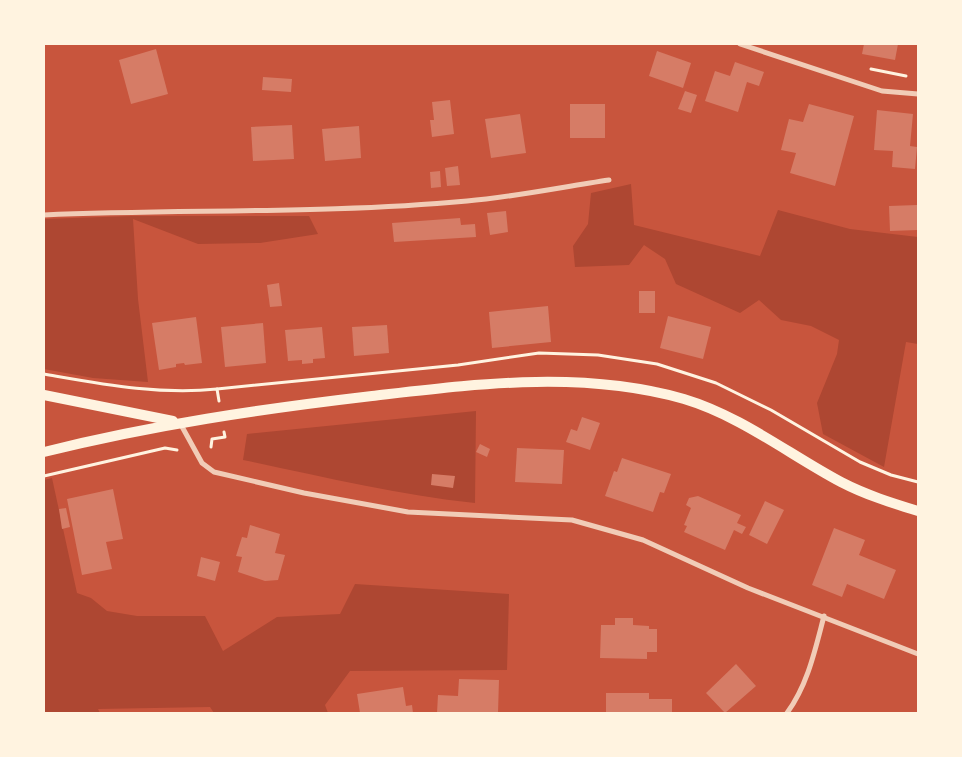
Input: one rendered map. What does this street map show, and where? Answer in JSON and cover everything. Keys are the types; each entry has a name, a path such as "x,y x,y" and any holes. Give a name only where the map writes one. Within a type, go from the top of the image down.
{"main road":[{"path":"44,452 179,422 416,391 554,381 618,384 687,400 723,415 842,483 884,501 918,511"},
{"path":"44,395 179,422"}],"street":[{"path":"740,44 882,91 918,94"},
{"path":"44,215 151,210 320,210 448,202 609,180"},
{"path":"179,422 202,463 214,472 304,493 408,512 572,520 643,540 748,588 918,654"},
{"path":"787,713 797,700 809,674 824,616"}],"path":[{"path":"44,374 135,389 199,391 217,389 224,437 212,439 211,448 214,453"},
{"path":"44,476 165,448 174,449 184,454 211,448"}],"shaded area":[{"path":"631,184 634,225 760,256 778,210 850,229 918,237 918,344 906,342 884,467 823,434 817,403 837,354 839,340 811,326 781,320 759,300 740,313 676,284 665,259 644,245 629,265 575,267 573,246 588,224 591,193"},
{"path":"132,216 309,216 318,234 260,243 198,244 133,219 138,299 148,382 93,378 44,369 44,219"},
{"path":"476,411 475,503 388,490 243,460 247,434"},
{"path":"52,478 77,593 91,598 107,611 137,616 205,616 223,651 277,617 340,614 355,584 509,594 507,670 350,671 325,705 328,713 214,713 210,707 98,709 100,713 44,713 44,480"}],"building":[{"path":"864,44 898,44 895,60 862,54"},
{"path":"156,49 168,94 131,104 119,60"},
{"path":"657,51 691,63 683,88 649,76"},
{"path":"735,62 764,72 759,86 747,82 738,112 705,101 715,71 730,76"},
{"path":"263,77 292,79 291,92 262,90"},
{"path":"685,91 697,95 691,113 678,109"},
{"path":"450,100 454,134 432,137 430,120 434,120 432,102"},
{"path":"570,104 605,104 605,138 570,138"},
{"path":"809,104 854,116 835,186 790,173 796,153 781,150 789,119 803,122"},
{"path":"877,110 913,114 910,146 917,147 915,169 892,167 893,151 874,150"},
{"path":"520,114 526,153 491,158 485,119"},
{"path":"292,125 294,159 253,161 251,127"},
{"path":"359,126 361,158 325,161 322,129"},
{"path":"458,166 460,185 447,186 445,168"},
{"path":"440,171 441,187 431,188 430,172"},
{"path":"917,205 918,230 890,231 889,206"},
{"path":"506,211 508,232 490,235 487,213"},
{"path":"460,218 461,225 475,224 476,237 394,242 392,223"},
{"path":"279,283 282,306 270,307 267,285"},
{"path":"639,291 655,291 655,313 639,313"},
{"path":"548,306 551,342 492,348 489,312"},
{"path":"668,316 711,327 703,359 660,348"},
{"path":"196,317 202,363 176,364 176,367 159,370 152,323"},
{"path":"263,323 266,363 225,367 221,327"},
{"path":"387,325 389,353 354,356 352,327"},
{"path":"322,327 325,358 313,359 313,363 302,364 302,360 288,361 285,330"},
{"path":"582,417 600,423 590,450 566,442 571,429 577,431"},
{"path":"480,444 490,449 487,457 476,452"},
{"path":"517,448 564,450 562,484 515,482"},
{"path":"622,458 671,474 664,493 660,492 653,512 605,496 614,471 617,472"},
{"path":"432,474 455,476 453,488 431,485"},
{"path":"113,489 123,539 106,542 112,569 82,575 67,499"},
{"path":"698,496 741,515 737,523 746,527 742,534 734,530 725,550 684,532 687,526 684,525 691,508 686,505 689,498"},
{"path":"765,501 784,510 767,544 749,535"},
{"path":"66,508 70,527 62,529 59,509"},
{"path":"250,525 280,534 275,553 285,555 278,580 265,581 238,572 242,557 236,556 242,537 247,538"},
{"path":"834,528 865,540 859,555 896,570 884,599 847,584 842,597 812,585"},
{"path":"201,557 220,562 215,581 197,576"},
{"path":"615,618 633,618 633,625 649,626 649,629 657,629 657,652 647,652 647,659 600,658 601,625 615,625"},
{"path":"736,664 756,686 725,713 706,693"},
{"path":"459,679 499,680 498,713 437,713 438,695 458,696"},
{"path":"403,687 406,706 412,705 413,713 360,713 357,694"},
{"path":"606,693 649,693 649,699 672,699 672,713 606,713"}]}
